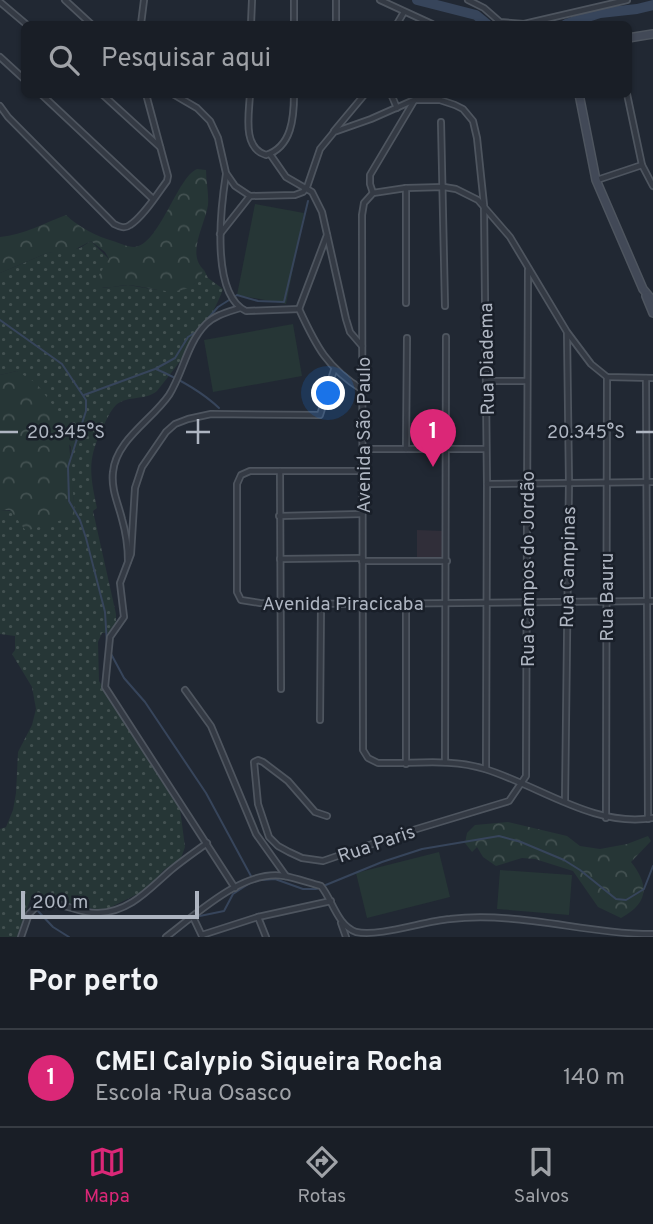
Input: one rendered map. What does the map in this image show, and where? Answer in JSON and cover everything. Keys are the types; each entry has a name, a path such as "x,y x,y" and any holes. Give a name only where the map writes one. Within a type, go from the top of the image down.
{"street":[{"path":"65,0 88,21"},
{"path":"142,21 144,0"},
{"path":"251,21 252,0"},
{"path":"294,0 294,21"},
{"path":"336,0 336,21"},
{"path":"380,0 425,21"},
{"path":"468,0 484,8 499,21"},
{"path":"484,8 490,0"},
{"path":"606,6 610,0"},
{"path":"538,21 627,0"},
{"path":"0,2 22,21"},
{"path":"399,21 404,12"},
{"path":"632,37 653,34"},
{"path":"0,57 21,76"},
{"path":"45,98 153,199"},
{"path":"106,98 160,148"},
{"path":"0,106 114,224 123,227 131,225 167,181 168,176 146,98"},
{"path":"180,98 197,108 210,121 218,138 226,173 219,234 220,254 231,293 240,308"},
{"path":"250,98 250,139 258,152 270,155 286,177 307,187 320,206 350,332 363,347"},
{"path":"270,155 281,146 290,132 294,116 294,98"},
{"path":"226,173 235,186 250,196 295,195 303,192 320,149 362,98"},
{"path":"393,98 397,108"},
{"path":"580,98 596,180 653,313"},
{"path":"627,98 642,165 653,186"},
{"path":"334,132 414,100"},
{"path":"414,100 370,175 373,193 406,188 444,187 456,189 478,200 510,237 567,332 591,364 607,377 653,378"},
{"name":"Rua Diadema","path":"414,100 448,102 468,114 477,138 484,205 486,769"},
{"path":"441,122 445,306"},
{"path":"596,180 642,165"},
{"path":"406,188 406,303"},
{"name":"Avenida São Paulo","path":"373,193 364,203 362,215 363,750 368,758 378,763 445,762 486,769 606,818 651,818"},
{"path":"219,234 250,196"},
{"path":"327,235 299,309 314,342 334,370 363,390"},
{"name":"Rua Campos do Jordão","path":"523,783 526,773 528,270"},
{"path":"643,289 653,301"},
{"path":"128,562 126,537 113,484 115,462 139,427 170,393 189,351 205,325 218,316 240,308 253,311 299,309"},
{"name":"Rua Campinas","path":"565,801 569,482 567,332"},
{"path":"445,762 446,337"},
{"path":"406,449 407,338"},
{"path":"234,888 105,687 110,637 124,617 120,589 131,554 135,488 142,467 166,432 176,424 211,414 320,415 334,370"},
{"name":"Rua Bauru","path":"606,818 607,377"},
{"path":"646,378 650,482 651,818"},
{"path":"486,381 527,381"},
{"path":"363,449 486,449"},
{"path":"280,471 281,689"},
{"name":"Avenida Piracicaba","path":"362,471 246,472 238,479 237,592 241,600 321,604 650,601"},
{"path":"487,484 650,482"},
{"path":"279,516 362,514"},
{"path":"280,559 447,561"},
{"path":"320,720 321,604"},
{"path":"406,604 406,764"},
{"path":"185,690 211,726 256,834 286,876"},
{"name":"Rua Paris","path":"327,816 315,812 288,781 263,762 254,762 258,804 269,836 278,846 312,860 332,859 410,831 505,803 511,800 523,783"},
{"path":"21,937 29,914 39,904 54,904 88,913 112,911 142,898 169,872 206,844"},
{"path":"166,937 234,888 253,878 286,876 321,886 331,901 346,937"},
{"path":"193,917 202,936 258,917 331,901"},
{"path":"258,917 266,937"},
{"path":"339,918 355,932 367,934 450,919 487,917 653,934"}],"shaded area":[{"path":"417,530 444,531 445,554 442,557 417,557"}],"green space":[{"path":"197,169 206,170 208,192 208,205 197,248 199,263 204,270 195,283 187,288 171,291 128,285 100,287 97,278 109,259 105,252 91,241 72,251 47,253 0,273 0,237 26,231 66,215 83,228 107,239 132,247 143,244 160,224 182,184"},
{"path":"255,204 304,213 286,304 237,295"},
{"path":"91,241 109,259 100,286 104,288 128,285 157,290 179,289 194,284 204,270 208,278 223,289 203,329 157,391 126,400 114,407 97,440 91,468 97,508 93,511 116,614 116,626 111,633 102,633 98,642 99,681 180,809 185,847 181,858 164,870 146,890 103,911 32,895 17,937 0,937 0,829 6,827 13,810 18,752 32,725 36,709 32,687 12,654 15,650 15,636 0,634 0,510 75,515 71,447 17,371 0,375 0,273 47,253 80,248"},
{"path":"293,324 302,376 213,392 204,340"},
{"path":"17,371 36,383 68,430 75,516 26,531 10,510 0,510 0,375"},
{"path":"508,822 567,836 580,846 600,849 627,844 648,836 651,841 631,862 643,886 641,900 621,918 598,907 573,871 535,859 522,858 496,866 483,857 477,847 472,852 465,843 467,833 475,825"},
{"path":"439,852 450,897 367,918 356,873"},
{"path":"500,870 572,875 569,915 497,909"}],"waterway":[{"path":"417,0 476,15 483,21"},
{"path":"575,21 600,13 653,5"},
{"path":"84,395 155,369 175,358 188,337 196,332 218,307 237,295 258,301 284,302 308,201"},
{"path":"0,320 62,364 86,400 86,411 68,467 69,501 86,538 105,612 107,644"},
{"path":"156,369 189,386 219,408"},
{"path":"110,652 124,678 145,702 206,793 252,878"},
{"path":"262,880 275,879 303,889 316,889 422,849 499,836 564,860 616,899 626,900 644,889 653,866"},
{"path":"171,937 195,917 224,911 233,894 253,881"},
{"path":"37,910 53,927 69,937"}],"place":[{"name":"CMEI Calypio Siqueira Rocha","path":"433,467"}]}
